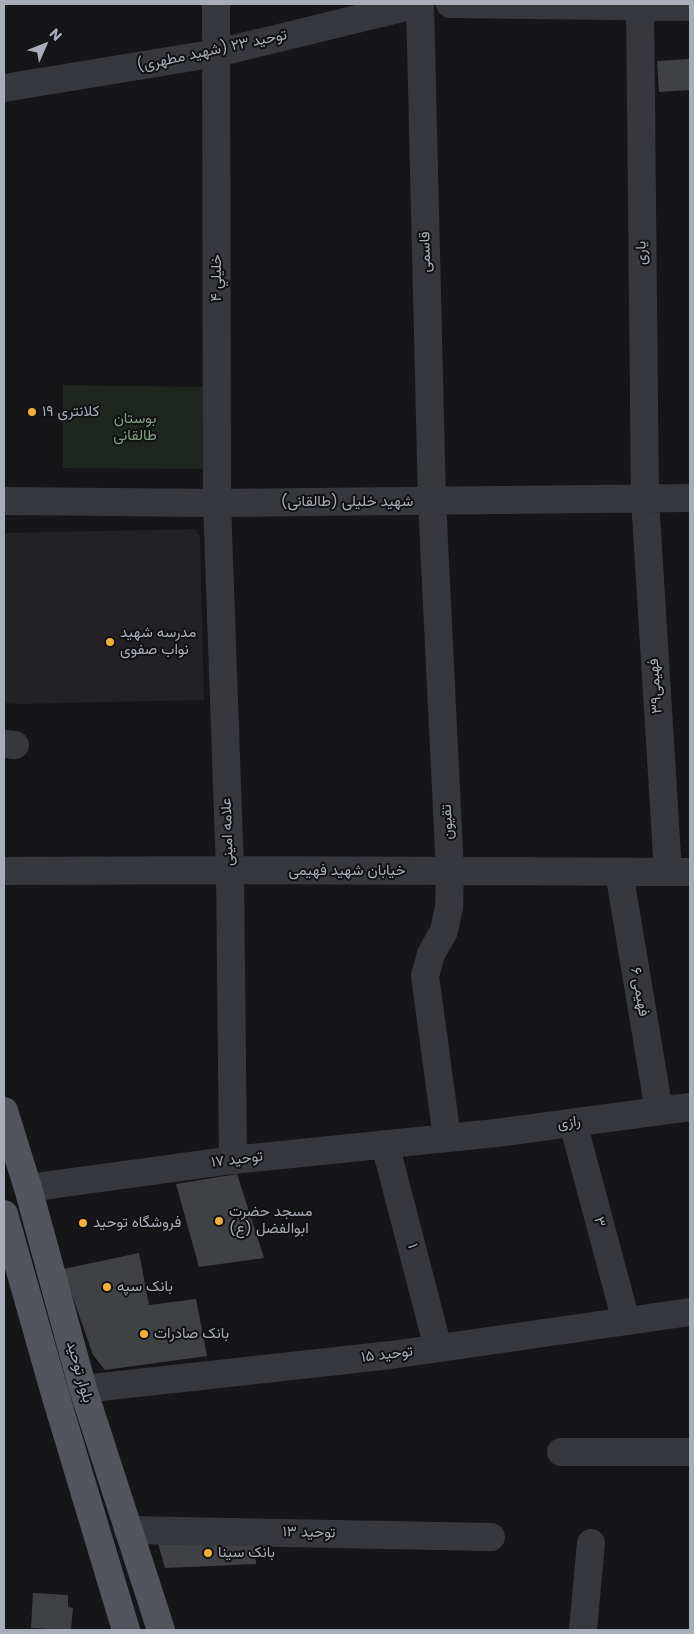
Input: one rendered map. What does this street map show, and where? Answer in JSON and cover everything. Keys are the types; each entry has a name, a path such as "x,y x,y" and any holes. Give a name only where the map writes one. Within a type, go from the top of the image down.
{"main road":[{"name":"بلوار توحید","path":"4,1111 28,1188 83,1389 161,1630"},
{"name":"بلوار توحید","path":"4,1214 54,1394 126,1630"}],"street":[{"name":"خليلي ۴","path":"216,4 217,503"},
{"name":"توحید ۲۳ (شهید مطهری)","path":"4,88 217,53 420,4"},
{"name":"قاسمی","path":"420,4 432,501"},
{"path":"450,4 690,7"},
{"name":"یاری","path":"640,5 645,499"},
{"name":"شهید خلیلی (طالقانی)","path":"4,501 217,503 690,498"},
{"name":"فهیمی۳۹","path":"645,499 679,872"},
{"name":"تقیون","path":"432,501 450,872 449,907 444,931 431,954 425,976 447,1138"},
{"name":"علامه امینی","path":"217,503 230,870 233,1160"},
{"name":"خیابان شهید فهیمی","path":"4,871 679,872"},
{"name":"فهیمی ۶","path":"619,872 659,1112"},
{"name":"رازی","path":"447,1138 690,1107"},
{"name":"۳","path":"573,1122 626,1321"},
{"name":"توحید ۱۷","path":"28,1188 233,1160 447,1138"},
{"name":"۱","path":"385,1144 438,1348"},
{"name":"توحید ۱۵","path":"83,1389 382,1356 690,1312"},
{"path":"561,1452 690,1452"},
{"name":"توحید ۱۳","path":"128,1530 491,1537"},
{"path":"584,1630 591,1543"}],"shaded area":[{"name":"مدرسه شهید نواب صفوی","path":"195,529 200,537 204,700 4,703 4,533"}],"green space":[{"name":"بوستان طالقانی","path":"63,385 208,387 208,469 63,468"}],"building":[{"path":"690,59 690,90 659,92 657,61"},
{"name":"مسجد حضرت ابوالفضل (ع)","path":"237,1174 264,1258 199,1267 176,1184"},
{"name":"بانک صادرات","path":"139,1253 149,1305 196,1299 207,1356 105,1370 93,1355 63,1269"},
{"name":"بانک سینا","path":"157,1540 255,1542 256,1564 165,1568"},
{"path":"33,1593 68,1595 68,1607 73,1608 71,1630 31,1628"}],"place":[{"name":"کلانتری ۱۹","path":"32,412"},
{"name":"مدرسه شهید نواب صفوی","path":"110,642"},
{"name":"مسجد حضرت ابوالفضل (ع)","path":"219,1221"},
{"name":"فروشگاه توحید","path":"83,1223"},
{"name":"بانک سپه","path":"107,1287"},
{"name":"بانک صادرات","path":"144,1334"},
{"name":"بانک سینا","path":"208,1553"}]}
